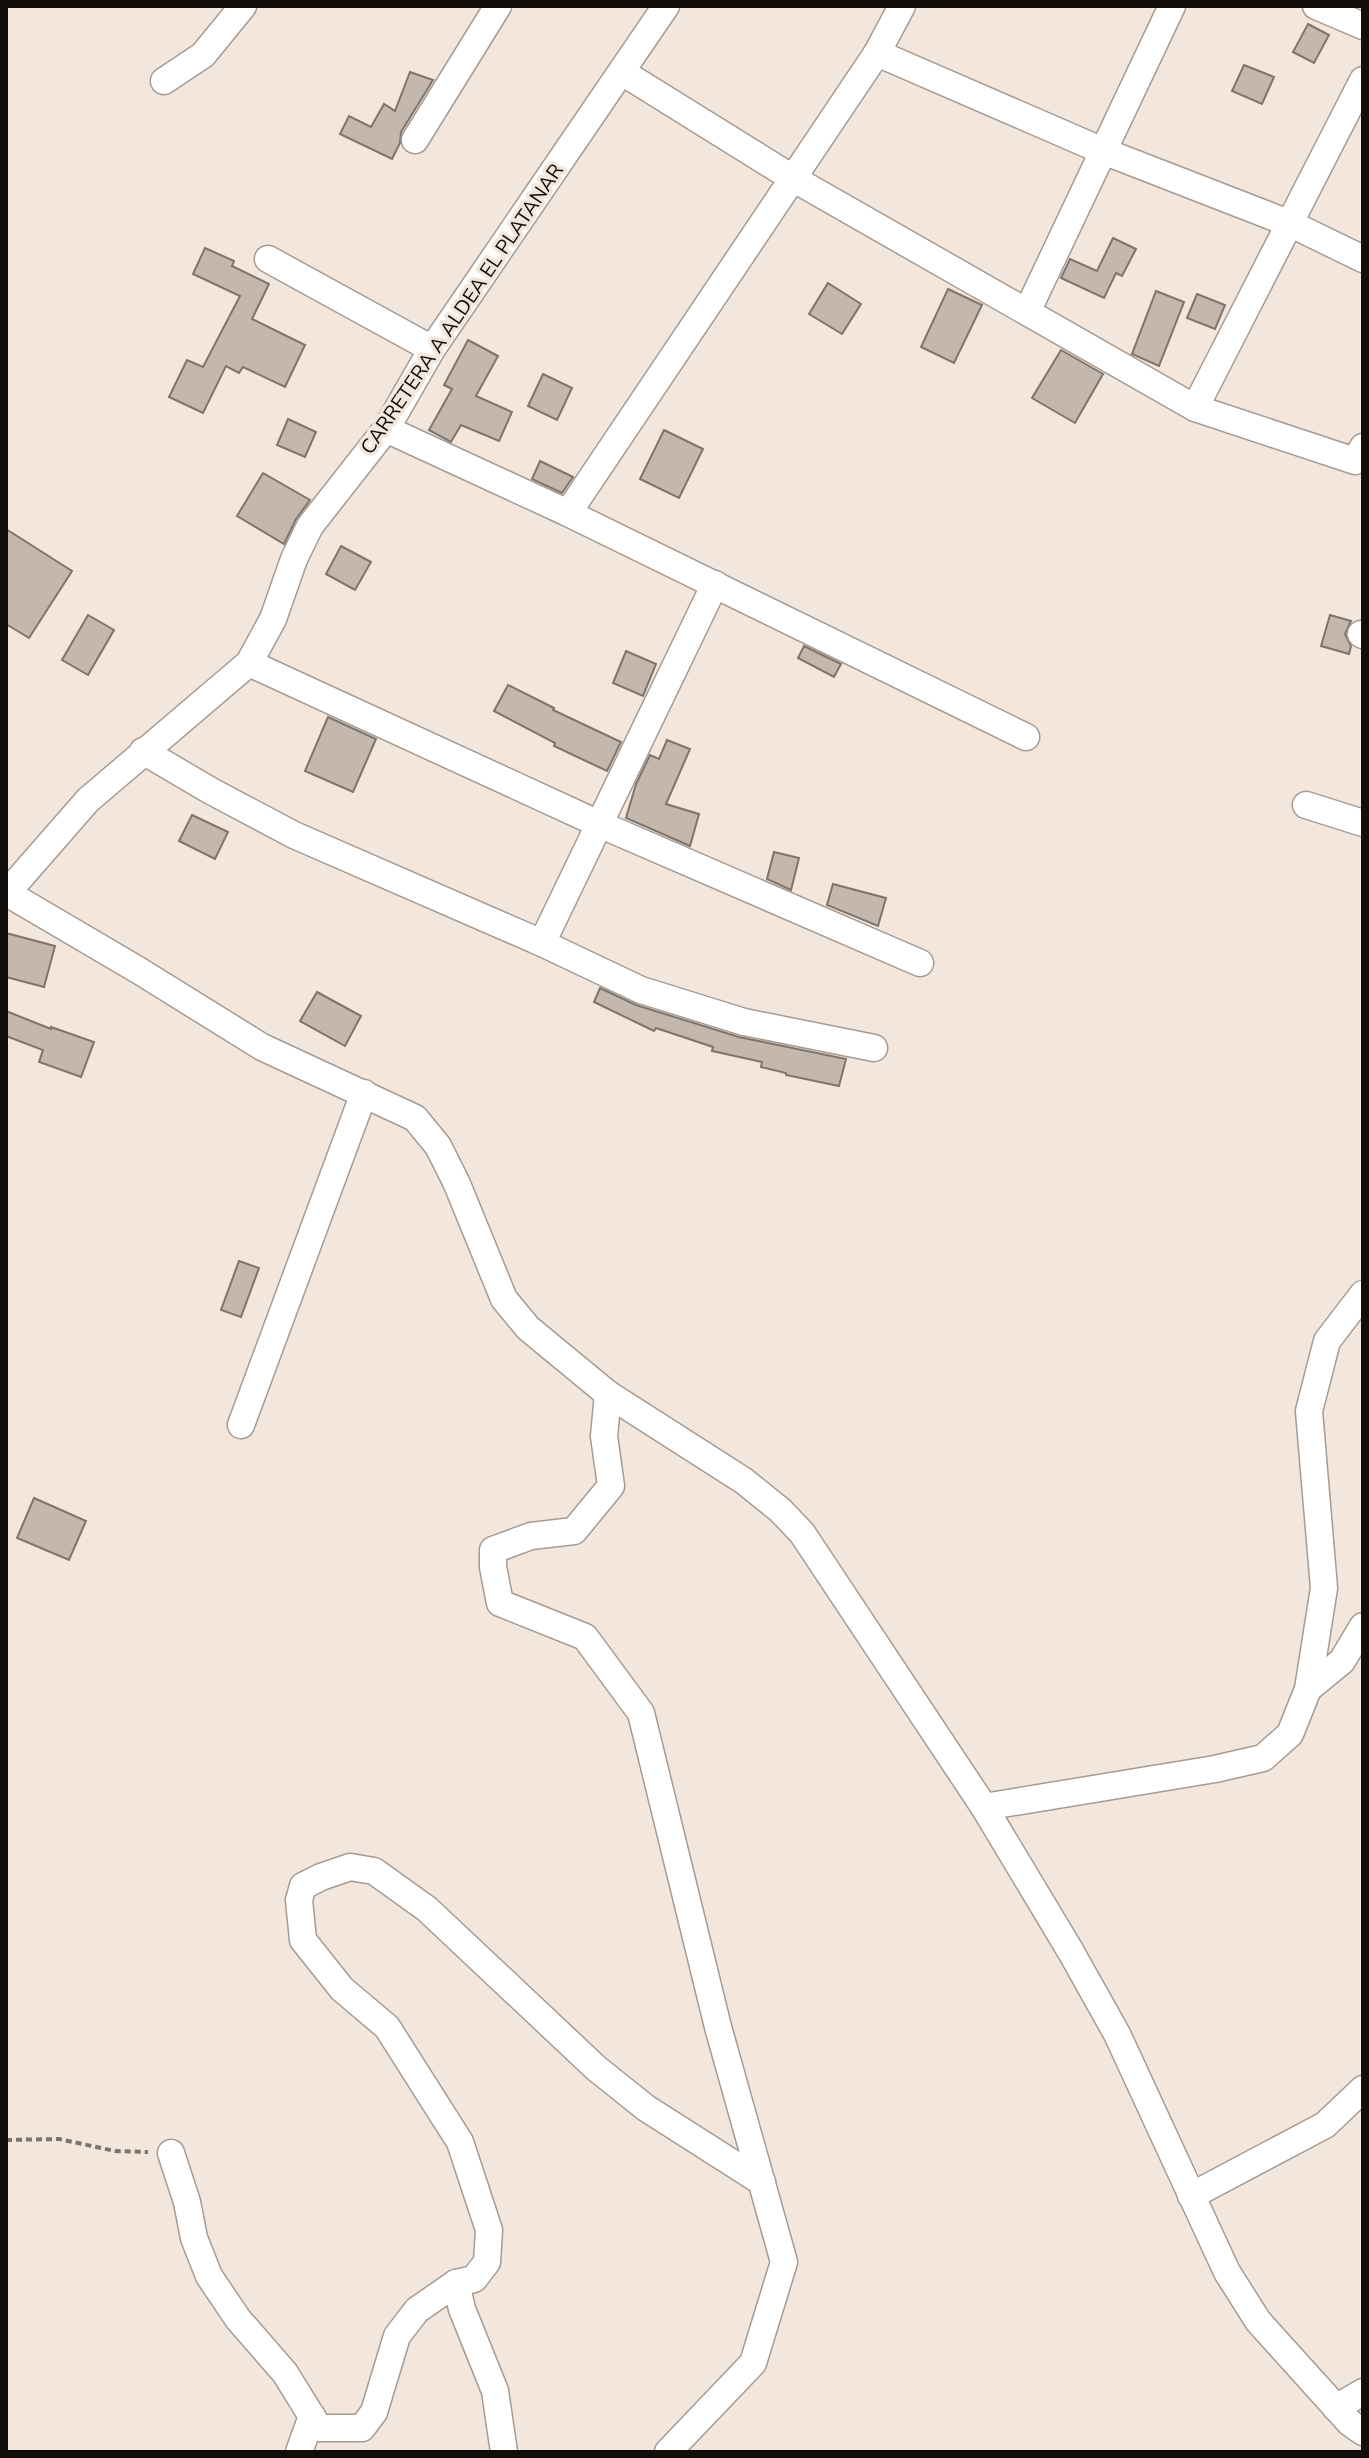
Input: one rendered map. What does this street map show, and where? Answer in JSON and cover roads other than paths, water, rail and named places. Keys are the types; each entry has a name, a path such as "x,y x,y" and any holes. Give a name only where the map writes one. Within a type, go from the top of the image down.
{"street":[{"path":"164,81 203,55 243,6"},
{"path":"415,140 498,6"},
{"name":"CARRETERA A ALDEA EL PLATANAR","path":"7,893 88,800 249,663 273,619 300,544 310,526 386,429 432,349 666,6"},
{"path":"568,513 794,179 877,53 902,6"},
{"path":"1027,312 1172,6"},
{"path":"1316,6 1363,26"},
{"path":"877,53 1103,151 1291,224 1363,259"},
{"path":"622,72 794,179 1195,408 1355,461 1363,447"},
{"path":"1195,408 1363,80"},
{"path":"268,259 432,349"},
{"path":"386,429 568,513 1026,737"},
{"path":"542,943 715,584"},
{"path":"249,663 599,824 920,963"},
{"path":"143,751 294,835 542,943 641,990 744,1022 874,1048"},
{"path":"1306,805 1363,823"},
{"path":"7,893 262,1047 318,1075 401,1109 426,1129 457,1184 504,1299 528,1328 608,1394 744,1481 780,1510 802,1533 984,1807 1063,1938 1117,2034 1227,2272 1258,2321 1349,2421 1362,2452"},
{"path":"241,1425 364,1093"},
{"path":"984,1807 1215,1769 1263,1758 1290,1734 1308,1689 1324,1588 1309,1411 1327,1341 1363,1294"},
{"path":"608,1394 604,1436 611,1486 574,1531 531,1536 493,1550 500,1603 585,1637 641,1713 718,2027 784,2262 753,2363 668,2452"},
{"path":"1308,1689 1342,1661 1363,1626"},
{"path":"171,2153 187,2202 194,2238 209,2276 238,2319 285,2373 319,2428 362,2428 374,2412 397,2336 417,2310 456,2283 474,2279 487,2262 489,2230 460,2142 387,2027 342,1989 303,1940 299,1900 303,1886 350,1867 374,1871 427,1909 596,2068 646,2108 762,2182"},
{"path":"1191,2196 1325,2125 1363,2089"},
{"path":"456,2283 462,2309 495,2391 504,2452"},
{"path":"1349,2421 1363,2392"},
{"path":"299,2452 312,2416"},
{"path":"338,2452 349,2428"}]}
